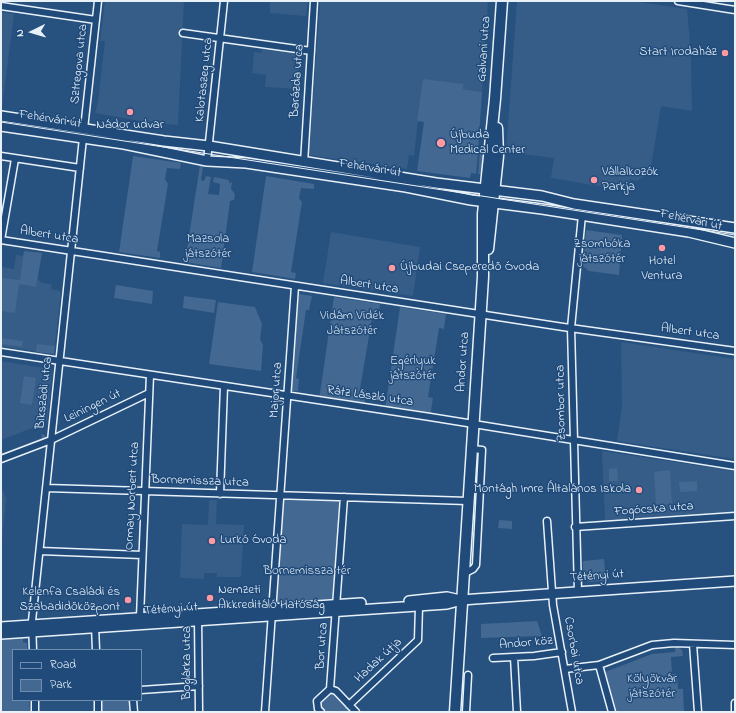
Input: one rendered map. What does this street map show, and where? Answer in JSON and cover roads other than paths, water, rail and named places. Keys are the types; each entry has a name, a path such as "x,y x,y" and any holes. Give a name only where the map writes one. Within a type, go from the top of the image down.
{"main road":[{"name":"Galvani utca","path":"491,189 495,98 502,1"},
{"name":"Andor utca","path":"455,712 483,277 488,257 489,202 491,189"}],"street":[{"name":"Sztregova utca","path":"84,134 98,1"},
{"name":"Kalotaszeg utca","path":"207,161 224,1"},
{"name":"Barázda utca","path":"304,163 314,1"},
{"path":"678,1 735,10"},
{"path":"1,6 96,20"},
{"path":"183,33 311,51"},
{"name":"Fehérvári út","path":"1,116 207,161 246,163 406,187 433,194 689,232 735,243"},
{"name":"Fehérvári út","path":"1,126 209,146 304,163 542,196 574,204 735,228"},
{"name":"Bikszádi utca","path":"33,649 32,628 84,134"},
{"path":"1,156 80,168"},
{"path":"1,240 15,158"},
{"name":"Zsombor utca","path":"578,592 575,527 571,328 582,215"},
{"path":"710,237 735,239"},
{"name":"Albert utca","path":"1,240 571,328 735,351"},
{"name":"Major utca","path":"281,495 295,286"},
{"name":"Rátz László utca","path":"1,352 735,466"},
{"name":"Ormay Norbert utca","path":"140,617 150,375"},
{"path":"220,494 224,386"},
{"name":"Leiningen út","path":"1,459 51,440 149,393"},
{"path":"463,574 473,569 476,565 482,450 472,449"},
{"name":"Bornemissza utca","path":"46,488 281,495"},
{"path":"265,712 281,495 468,501"},
{"path":"337,608 344,497"},
{"name":"Fogócska utca","path":"575,527 735,516"},
{"name":"Csorbai utca","path":"547,521 553,594 572,712"},
{"path":"40,551 142,555"},
{"name":"Tétényi út","path":"1,627 32,628 337,608 419,606 447,604 462,600 735,581"},
{"name":"Tétényi út","path":"337,608 447,597 462,600"},
{"name":"Hadak útja","path":"349,705 418,640 419,606"},
{"name":"Bor utca","path":"330,689 337,608"},
{"name":"Tétényi út","path":"95,624 140,617 198,618"},
{"name":"Boglárka utca","path":"198,618 199,712"},
{"path":"95,624 96,649"},
{"name":"Tétényi út","path":"1,634 32,628"},
{"path":"565,668 599,665 652,645 674,643 735,645"},
{"path":"693,644 698,712"},
{"name":"Andor köz","path":"493,658 562,652"},
{"path":"514,657 516,712"},
{"path":"599,665 612,712"},
{"path":"466,712 468,675"},
{"path":"142,690 199,686"},
{"path":"321,712 318,709 317,701 330,689 336,691 356,712"},
{"path":"35,701 35,712"},
{"path":"98,701 98,712"},
{"path":"133,701 134,712"},
{"path":"735,703 735,712"}],"tram line":[{"path":"1,122 735,235"}],"place":[{"name":"Start Irodaház","path":"725,53"},
{"name":"Nádor udvar","path":"130,112"},
{"name":"Újbuda Medical Center","path":"441,143"},
{"name":"Vállalkozók Parkja","path":"594,180"},
{"name":"Hotel Ventura","path":"662,248"},
{"name":"Újbudai Cseperedő Óvoda","path":"392,268"},
{"name":"Montágh Imre Általános Iskola","path":"639,490"},
{"name":"Lurkó Óvoda","path":"212,541"},
{"name":"Nemzeti Akkreditáló Hatóság","path":"210,598"},
{"name":"Kelenfa Családi és Szabadidőközpont","path":"128,600"}],"park label":[{"name":"Mazsola játszótér","path":"208,248"},
{"name":"Zsombóka játszótér","path":"602,252"},
{"name":"Vidám Vidék Játszótér","path":"352,324"},
{"name":"Egérlyuk játszótér","path":"413,370"},
{"name":"Bornemissza tér","path":"307,572"},
{"name":"Kölyökvár játszótér","path":"652,688"}]}
